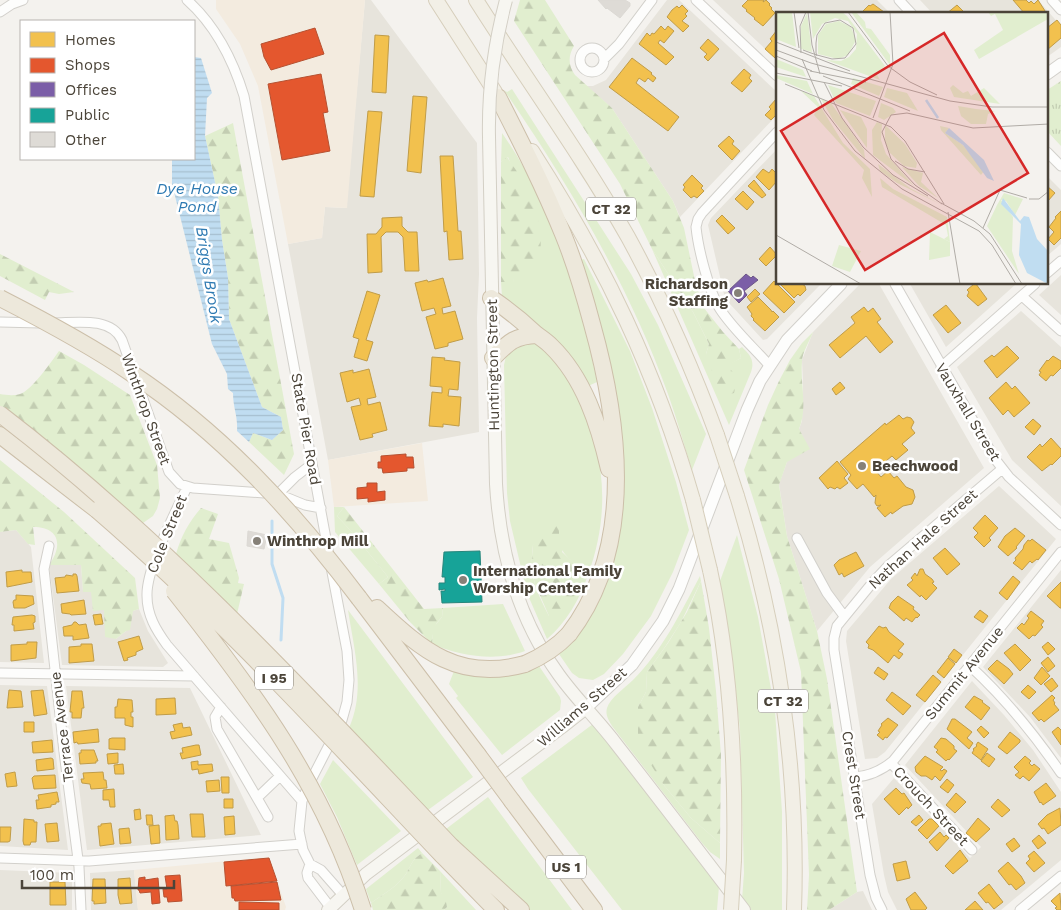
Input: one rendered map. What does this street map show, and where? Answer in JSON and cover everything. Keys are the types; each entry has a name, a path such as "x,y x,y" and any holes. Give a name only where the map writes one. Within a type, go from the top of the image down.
{"highway":[{"path":"361,596 425,649 449,662 475,669 491,670 525,664 556,647 569,634 582,615 601,578 610,541 615,496 616,447 600,354 584,293 572,257 554,212 498,97"},
{"path":"0,298 92,348 165,397 201,425 244,464 282,504 361,596 594,910"},
{"path":"492,298 548,343 582,388 598,426 615,496"},
{"path":"493,358 516,338 524,335 537,335"},
{"path":"0,414 48,450 192,578 302,690 447,851 521,910"},
{"name":"I 95","path":"0,435 97,510 164,569 447,851 474,888 496,910"},
{"path":"97,510 108,529 169,585 220,650 276,728 304,773 323,809 346,861 363,910"},
{"name":"US 1","path":"529,823 605,910"},
{"path":"474,888 486,910"}],"main road":[{"name":"CT 32","path":"436,0 573,217 618,301 660,398 693,500 710,570 723,638 730,703 734,796 734,860 731,910"},
{"name":"CT 32","path":"476,0 598,188 627,237 677,335 717,435 738,496 761,584 783,704 791,780 794,910"},
{"name":"Huntington Street","path":"506,0 493,63 489,137 498,509 506,560 523,611 541,647 558,674 600,722 744,910"},
{"name":"Williams Street","path":"329,909 366,874 586,708"}],"street":[{"path":"0,12 12,4 23,0"},
{"name":"State Pier Road","path":"187,0 205,19 224,47 235,69 244,96 347,651 349,680 347,702 342,720 302,801 299,824 302,844 310,864 307,873 308,878 329,909"},
{"path":"604,59 619,44 652,0"},
{"path":"696,0 776,75"},
{"path":"899,0 910,12"},
{"path":"1052,0 1061,10"},
{"path":"1048,73 1061,64"},
{"path":"769,365 716,303 709,284 696,227 700,216 776,133"},
{"path":"1048,153 1061,166"},
{"path":"1048,272 1061,261"},
{"name":"Williams Street","path":"586,708 632,664 653,636 672,605 686,573 753,395 769,365 798,327 840,285"},
{"name":"Vauxhall Street","path":"896,285 941,367 1002,468 1017,485 1061,525"},
{"path":"941,367 1034,285"},
{"path":"1022,296 1061,331"},
{"name":"Winthrop Street","path":"0,322 96,323 116,331 122,340 169,472 176,481 187,487"},
{"path":"278,494 295,476 312,464"},
{"name":"Nathan Hale Street","path":"834,638 837,626 844,616 888,566 1002,468"},
{"path":"187,487 278,494 297,502 320,508"},
{"name":"Cole Street","path":"187,487 154,566 147,593 149,611 156,629 302,801"},
{"path":"797,538 827,593 844,616"},
{"name":"Terrace Avenue","path":"49,546 44,569 55,674 79,861 81,910"},
{"name":"Summit Avenue","path":"854,777 871,774 891,763 1061,552"},
{"name":"Crest Street","path":"834,638 834,650 873,887 882,910"},
{"path":"970,666 1018,715 1061,773"},
{"path":"0,673 194,676"},
{"path":"221,707 215,717 217,729 268,817"},
{"name":"Crouch Street","path":"891,763 972,850"},
{"path":"257,798 280,776"},
{"path":"0,858 79,861 302,844"},
{"path":"310,864 324,872 342,895"},
{"path":"1020,910 1061,876"}],"shaded area":[{"path":"216,0 365,0 347,208 325,207 322,238 288,244 258,86 240,44 216,9"},
{"path":"365,0 371,0 477,143 479,432 328,460 288,244 322,238 325,207 346,208"},
{"path":"667,0 679,0 776,91 776,116 680,217 673,201 612,108 586,86 593,86 606,80"},
{"path":"713,0 877,0 889,12 776,12 776,59"},
{"path":"920,0 1038,0 1061,26 1061,47 1048,56 1048,12 931,12"},
{"path":"776,150 776,285 820,285 767,339 763,340 730,304 724,294 708,225 711,218"},
{"path":"1048,177 1061,190 1061,244 1048,255"},
{"path":"1061,275 1061,315 1039,295"},
{"path":"859,285 880,285 984,468 870,567 817,631 787,536 779,484 802,421 802,360 813,332"},
{"path":"911,285 1015,285 946,347"},
{"path":"1021,311 1061,347 1061,506 1012,460 957,367"},
{"path":"422,443 428,501 334,507 328,460"},
{"path":"999,486 1056,539 885,752 877,758 865,759 846,641 847,631 891,579"},
{"path":"16,530 31,547 44,663 0,662 0,532"},
{"path":"49,565 81,565 83,591 91,592 104,610 116,639 126,631 133,611 139,609 148,631 168,663 163,667 62,665"},
{"path":"1061,570 1061,758 1030,717 983,667"},
{"path":"972,681 1033,750 1061,792 1061,860 1001,910 897,910 888,892 872,804 894,778 970,858 981,847 905,765"},
{"path":"0,685 47,686 68,850 0,846"},
{"path":"66,686 190,688 261,835 87,850"},
{"path":"269,857 286,907 285,910 138,910 134,870"},
{"path":"0,870 72,873 72,910 0,910"},
{"path":"134,870 138,910 91,910 90,873"},
{"path":"863,891 872,910 829,910 857,892"}],"green space":[{"path":"520,0 545,0 574,46 570,60 571,68 575,75 612,108 673,201 684,228 694,276 704,308 739,349 741,358 727,366 738,377 734,393 721,397 706,354 709,344 693,312 652,249 620,184 514,21"},
{"path":"1061,81 1061,146 1048,132 1048,89"},
{"path":"512,89 631,274 658,325 706,434 692,470 668,394 635,314 596,237 574,199 504,90 507,92"},
{"path":"233,123 294,454 284,475 249,442 253,433 272,440 283,430 281,417 262,407 229,319 228,278 218,196 205,136"},
{"path":"502,133 536,191 550,221 573,285 597,382 586,387 502,297 501,282 513,282 520,187 508,157 501,162"},
{"path":"507,157 520,176 520,186 527,186 531,196 538,221 541,248 538,259 532,269 523,276 515,274 513,282 501,282 501,162"},
{"path":"652,249 693,312 709,344 706,354 727,365 741,358 739,349 742,347 751,358 751,372 729,425"},
{"path":"0,254 74,292 59,294 49,292 45,300 0,276"},
{"path":"584,259 630,351 652,408 689,530 673,572 651,616 623,654 604,674 593,680 579,678 572,673 559,654 573,642 572,639 597,602 609,577 614,558 623,498 580,260"},
{"path":"813,332 802,358 803,413 799,429 810,449 787,462 779,485 787,536 817,631 827,679 857,892 829,910 807,910 809,875 801,672 779,579 744,470 779,381 790,360 802,343"},
{"path":"522,341 539,344 546,349 568,379 585,413 599,459 602,505 595,551 581,593 561,625 547,639 527,593 510,521 507,493 504,365 506,356","holes":["559,524 561,547 575,564 570,583 577,597 549,616 534,582 532,565 533,545"]},
{"path":"59,351 130,395 157,465 160,498 153,516 143,523 65,456 0,406 0,394 15,395 25,392"},
{"path":"0,460 64,512 135,578 139,609 133,611 130,630 116,639 105,637 104,610 93,611 91,592 83,592 81,565 49,565 57,545 54,534 49,530 33,527 35,545 28,544 16,530 0,532"},
{"path":"334,507 344,507 337,516 388,577 379,584 335,532"},
{"path":"344,507 424,609 443,608 442,617 434,629 432,644 410,622 379,584 388,577 337,516"},
{"path":"201,508 218,514 209,539 229,543 239,578 238,583 244,584 237,614 176,554 180,541"},
{"path":"559,523 559,535 565,544 562,552 575,564 575,578 570,583 577,597 561,623 549,616 535,584 531,568 533,545 538,532 550,525"},
{"path":"737,535 758,617 775,711 782,812 782,910 750,910 742,900 744,873 740,729 720,581"},
{"path":"700,576 701,581 681,622 647,672 646,692 638,707 663,784 691,818 720,843 720,859 702,843 612,726 607,713 607,708 611,701 643,669 662,644"},
{"path":"701,581 709,628 721,755 720,843 691,818 663,784 638,744 638,707 646,692 647,672 687,612"},
{"path":"503,604 525,651 490,657 455,652 432,644 433,628 442,617 443,608"},
{"path":"348,610 473,777 428,810 349,728 354,714 358,685"},
{"path":"539,666 560,697 560,710 502,755 456,698 458,696 449,684 454,671 457,673 486,676"},
{"path":"593,724 719,886 717,910 622,910 528,789 521,778"},
{"path":"333,760 401,831 357,865 337,817 320,784"},
{"path":"488,797 572,910 522,910 446,829"},
{"path":"418,848 422,853 414,860 404,877 371,903 366,889"},
{"path":"422,853 440,871 441,893 445,897 447,907 444,910 373,910 371,903 397,884 404,877 417,856"},
{"path":"440,871 476,910 444,910 447,907 441,893"}],"water":[{"name":"Dye House Pond","path":"195,57 201,58 212,93 207,98 205,136 218,196 228,278 229,319 262,407 281,417 283,430 272,440 253,433 249,442 237,431 233,393 228,389 227,374 212,344 172,184 172,160 195,160"}],"building: Homes":[{"path":"748,0 764,0 763,2 766,0 770,4 771,9 775,13 763,26 742,6"},
{"path":"1013,0 1026,0 1034,4 1038,0 1046,12 1023,12"},
{"path":"873,4 884,12 862,12"},
{"path":"682,5 688,11 685,14 687,16 682,21 689,26 683,32 667,17 677,6 679,8"},
{"path":"957,5 963,11 963,12 948,12"},
{"path":"1057,20 1061,25 1061,38 1048,49 1048,27"},
{"path":"661,26 665,30 668,26 674,31 664,43 660,40 658,43 674,57 666,65 639,44 647,33 650,36 652,33 654,34"},
{"path":"776,31 775,58 765,49 772,41 770,39"},
{"path":"375,35 389,36 386,93 372,92"},
{"path":"708,39 719,49 708,61 704,57 707,54 700,48"},
{"path":"632,58 656,78 653,82 648,78 645,82 639,78 636,83 679,117 668,131 609,87"},
{"path":"744,69 751,75 749,78 752,81 742,92 731,83"},
{"path":"413,96 427,97 421,173 407,171"},
{"path":"776,99 776,115 771,120 765,115 771,109 769,107"},
{"path":"368,111 382,112 374,197 360,196"},
{"path":"729,136 734,141 732,144 740,151 732,160 718,146"},
{"path":"440,156 453,156 458,231 461,231 463,259 449,260 447,231 444,232"},
{"path":"763,169 769,173 772,169 776,173 776,182 769,190 756,177"},
{"path":"692,175 703,186 701,188 704,191 697,198 694,196 691,198 683,190 685,187 683,185"},
{"path":"754,180 766,195 762,198 748,186"},
{"path":"1048,187 1055,193 1048,201"},
{"path":"743,191 754,202 747,210 735,199"},
{"path":"1061,211 1061,238 1054,245 1048,239 1054,232 1049,227"},
{"path":"722,215 735,228 728,234 716,221"},
{"path":"402,217 402,226 408,232 417,232 419,271 405,271 403,237 398,232 386,232 381,237 382,272 368,273 367,234 376,234 382,227 382,218"},
{"path":"770,247 776,254 766,266 759,259"},
{"path":"443,278 451,306 442,308 443,314 455,311 463,339 448,343 448,346 435,349 426,317 436,314 434,308 422,311 415,283"},
{"path":"774,281 795,302 784,313 763,293"},
{"path":"781,285 805,286 806,290 800,296 798,294 794,298"},
{"path":"973,285 977,285 987,299 978,306 967,296 969,292 967,290"},
{"path":"755,289 760,294 751,302 747,297"},
{"path":"367,291 380,295 366,340 373,342 367,361 354,357 359,339 353,337"},
{"path":"758,297 779,317 765,331 753,320 752,314 747,307"},
{"path":"946,305 961,323 948,333 933,315"},
{"path":"864,307 868,312 873,308 881,319 877,322 893,342 880,353 866,336 840,358 829,345 855,323 851,317"},
{"path":"1007,346 1019,358 997,378 984,361 992,355 994,357"},
{"path":"1053,356 1061,361 1061,368 1046,381 1039,375 1041,372 1039,371 1047,360"},
{"path":"432,357 460,362 458,390 449,389 448,396 461,397 459,426 443,424 443,427 429,426 432,392 442,393 442,387 430,386"},
{"path":"369,369 376,397 367,399 368,405 380,402 387,430 372,434 373,437 360,440 351,407 361,405 359,398 347,402 340,373 353,370 353,373"},
{"path":"840,382 845,388 836,395 832,389"},
{"path":"1006,382 1012,389 1015,386 1030,403 1014,417 1008,410 1003,415 989,398"},
{"name":"Beechwood","path":"899,415 903,419 911,418 914,422 911,428 915,433 902,444 908,450 896,460 892,456 875,470 881,477 888,471 894,478 897,476 906,487 913,490 915,497 912,504 903,506 885,517 877,508 881,505 877,506 875,503 876,495 874,497 863,484 857,489 848,479 851,475 840,462 885,423 886,425"},
{"path":"1033,419 1041,426 1034,435 1025,427"},
{"path":"1051,438 1061,449 1061,456 1042,471 1027,457 1040,444 1042,447"},
{"path":"837,461 848,474 844,478 848,483 840,489 830,487 828,489 819,478"},
{"path":"985,515 998,528 984,547 974,537 978,533 973,528"},
{"path":"1015,528 1025,536 1017,548 1008,556 998,547 1005,536"},
{"path":"1032,539 1046,550 1038,560 1032,563 1030,561 1022,570 1013,563 1024,545 1028,540"},
{"path":"945,548 960,564 947,575 933,558"},
{"path":"856,552 864,566 844,577 842,573 839,575 834,565 839,560"},
{"path":"920,569 923,569 925,574 932,579 934,582 932,583 937,588 926,600 907,585 913,580 911,578 915,573 917,576"},
{"path":"22,570 22,572 31,572 32,582 7,587 6,572"},
{"path":"73,574 77,576 79,591 57,593 55,578 65,577 66,575 73,576"},
{"path":"1013,576 1020,582 1007,600 999,593"},
{"path":"1061,582 1061,608 1060,608 1047,596"},
{"path":"16,595 33,596 34,604 25,608 14,608 13,602 16,600"},
{"path":"898,596 914,607 913,609 920,615 912,622 906,618 904,621 889,608"},
{"path":"84,600 86,614 71,615 62,613 61,604"},
{"path":"980,610 988,616 983,623 974,617"},
{"path":"1031,611 1044,621 1041,625 1043,627 1035,636 1033,635 1029,639 1017,628 1022,623 1024,625"},
{"path":"101,614 103,624 95,625 93,615"},
{"path":"35,616 34,629 14,631 14,625 12,625 13,617"},
{"path":"74,622 79,625 86,624 89,638 73,640 73,636 64,636 63,627 72,625"},
{"path":"879,626 886,627 889,632 904,644 898,651 903,654 899,659 894,655 888,663 868,648 869,645 866,642"},
{"path":"139,636 143,649 124,661 118,642"},
{"path":"27,642 37,642 36,658 11,661 11,645 27,644"},
{"path":"1048,642 1055,649 1048,655 1042,647"},
{"path":"81,644 92,644 94,661 69,663 69,647 81,646"},
{"path":"1015,644 1031,660 1020,671 1004,653"},
{"path":"954,649 962,655 956,663 948,657"},
{"path":"1048,657 1055,666 1048,672 1041,663"},
{"path":"948,658 955,664 944,678 937,672"},
{"path":"997,660 1013,674 1004,684 988,669"},
{"path":"878,667 888,674 884,680 874,673"},
{"path":"1042,667 1050,676 1041,685 1034,678"},
{"path":"933,675 941,682 925,702 916,695"},
{"path":"1052,678 1058,686 1051,692 1044,684"},
{"path":"1028,685 1036,692 1029,699 1021,692"},
{"path":"9,690 21,691 23,707 7,708"},
{"path":"43,690 47,714 34,716 31,691"},
{"path":"72,691 82,691 84,708 82,708 81,718 72,718 72,712 70,712"},
{"path":"892,692 911,706 903,715 886,700"},
{"path":"1052,695 1055,698 1053,700 1054,704 1059,710 1044,722 1041,719 1039,721 1032,713"},
{"path":"974,696 990,708 981,720 965,707"},
{"path":"175,698 176,714 156,715 156,699"},
{"path":"118,699 132,700 133,712 131,712 131,717 133,717 133,727 125,725 125,718 115,718 115,707 117,707"},
{"path":"888,718 898,725 883,740 877,735 880,732 878,731 881,724"},
{"path":"952,719 955,719 972,732 967,738 973,743 969,749 947,729"},
{"path":"24,722 34,722 34,732 24,732"},
{"path":"182,723 183,728 190,727 192,735 172,739 170,732 175,731 173,725"},
{"path":"981,726 989,733 984,738 977,730"},
{"path":"1058,727 1061,730 1061,745 1052,732"},
{"path":"98,729 99,742 74,743 73,732"},
{"path":"1010,732 1020,742 1007,754 998,747"},
{"path":"125,738 125,750 109,749 109,739"},
{"path":"941,738 946,739 957,751 946,761 936,752 938,750 934,747"},
{"path":"52,740 53,752 33,753 32,742"},
{"path":"978,742 988,749 981,760 972,753"},
{"path":"199,745 201,755 182,759 180,753 183,753 182,748"},
{"path":"81,750 94,750 98,761 96,763 80,764 79,753 81,753"},
{"path":"118,753 118,763 108,764 107,754"},
{"path":"987,753 995,759 989,767 981,761"},
{"path":"925,756 943,767 940,770 944,769 947,771 940,781 935,776 932,780 916,772 915,767"},
{"path":"1025,756 1031,761 1029,763 1032,766 1034,764 1040,769 1029,781 1023,776 1020,779 1015,775 1019,772 1014,767"},
{"path":"53,759 54,769 37,771 36,760"},
{"path":"198,761 198,765 212,764 213,771 199,774 198,769 192,770 191,762"},
{"path":"123,764 124,774 115,774 114,765"},
{"path":"15,772 17,786 7,787 5,774"},
{"path":"103,772 107,788 91,789 90,784 82,783 81,779 84,779 83,773"},
{"path":"55,775 56,788 34,789 32,778 34,776"},
{"path":"221,777 229,777 229,793 222,793"},
{"path":"947,779 954,785 948,793 940,787"},
{"path":"219,780 220,791 207,792 206,781"},
{"path":"1046,783 1056,796 1043,805 1034,792"},
{"path":"896,788 902,794 904,793 912,805 899,815 884,799"},
{"path":"114,789 115,807 110,807 109,800 103,800 103,790"},
{"path":"57,792 59,802 51,805 51,807 37,809 36,800 39,800 38,795"},
{"path":"956,793 966,802 955,813 946,805"},
{"path":"224,799 233,799 233,808 224,808"},
{"path":"998,799 1010,810 1002,817 991,807"},
{"path":"1060,808 1061,825 1048,834 1038,824 1047,815"},
{"path":"140,809 141,819 135,820 134,810"},
{"path":"190,814 203,814 205,837 192,837"},
{"path":"146,815 152,815 153,825 147,825"},
{"path":"174,815 178,825 179,839 166,840 165,816"},
{"path":"919,815 923,820 916,826 911,822"},
{"path":"234,816 235,834 225,835 224,817"},
{"path":"978,818 990,829 976,842 966,833"},
{"path":"24,819 37,822 36,842 31,842 30,845 24,845 23,841"},
{"path":"929,819 932,819 939,826 927,839 918,830"},
{"path":"57,823 59,841 47,842 45,824"},
{"path":"111,823 114,844 100,846 98,826"},
{"path":"159,825 160,843 151,844 149,826"},
{"path":"0,827 11,827 10,841 0,842"},
{"path":"129,828 131,843 120,844 119,829"},
{"path":"940,832 944,837 946,835 949,838 937,851 929,842"},
{"path":"1039,835 1046,843 1038,849 1032,841"},
{"path":"1014,838 1020,846 1012,852 1006,844"},
{"path":"960,850 968,861 953,874 945,866"},
{"path":"1034,851 1045,863 1034,872 1026,863 1030,859 1028,856"},
{"path":"906,861 910,878 897,881 893,864"},
{"path":"1008,862 1025,883 1016,890 1011,884 1009,885 998,871"},
{"path":"130,878 132,903 120,904 118,879"},
{"path":"93,879 105,879 106,903 94,904 94,901 92,901"},
{"path":"50,882 65,882 66,905 50,905"},
{"path":"989,884 1003,902 994,909 978,893"},
{"path":"915,892 927,908 925,910 911,910 906,899"},
{"path":"1060,893 1061,910 1057,910 1055,908 1057,907 1051,901"},
{"path":"975,901 983,910 965,910"}],"building: Shops":[{"path":"315,28 324,54 271,70 264,57 261,44"},
{"path":"321,74 328,112 323,113 330,151 282,160 268,84"},
{"path":"406,454 406,457 413,457 414,468 407,468 407,471 383,473 382,468 378,468 381,456"},
{"path":"367,483 377,483 377,492 385,491 385,500 368,502 368,498 357,499 357,488 367,487"},
{"path":"269,858 277,881 226,886 224,862"},
{"path":"180,875 182,901 168,902 167,897 164,897 163,889 167,889 165,876"},
{"path":"145,877 145,880 158,878 160,903 152,904 151,892 140,893 138,890 139,878"},
{"path":"277,882 281,900 235,901 232,898 231,886"},
{"path":"239,902 279,903 279,910 239,910"}],"building: Offices":[{"path":"746,274 758,280 744,291 747,295 739,303 728,291"}],"building: Public":[{"name":"International Family Worship Center","path":"480,551 482,602 442,603 441,591 445,591 445,589 439,590 439,583 445,583 445,577 442,577 444,552"}],"building: Other":[{"path":"598,0 625,0 630,3 630,6 620,18 606,9"},
{"name":"Winthrop Mill","path":"248,531 267,535 264,549 247,546"}],"waterway":[{"path":"272,521 272,564 283,598 281,640"}],"place":[{"name":"Richardson Staffing","path":"738,293"},
{"name":"Beechwood","path":"862,466"},
{"name":"Winthrop Mill","path":"257,541"},
{"name":"International Family Worship Center","path":"463,580"}],"water label":[{"name":"Briggs Brook","path":"209,275"}]}
